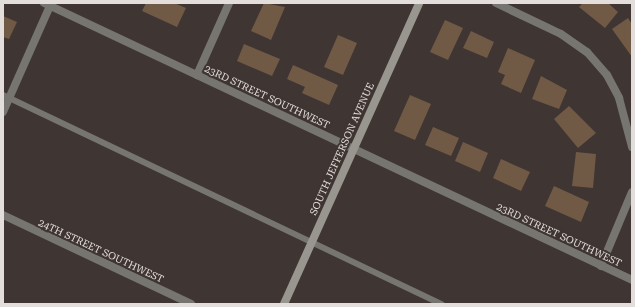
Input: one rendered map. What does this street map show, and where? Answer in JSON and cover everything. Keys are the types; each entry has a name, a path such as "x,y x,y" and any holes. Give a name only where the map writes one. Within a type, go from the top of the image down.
{"street":[{"path":"197,75 229,3"},
{"name":"SOUTH JEFFERSON AVENUE","path":"284,304 419,3"},
{"path":"496,3 561,34 587,52 607,75 619,98 632,146"},
{"path":"3,112 6,96 47,4"},
{"name":"23RD STREET SOUTHWEST","path":"47,4 632,280"},
{"path":"602,266 632,192"},
{"name":"24TH STREET SOUTHWEST","path":"3,215 191,304"}],"lane":[{"path":"6,96 442,304"}],"building":[{"path":"146,3 174,3 186,8 177,27 142,11"},
{"path":"264,3 285,7 271,40 251,31"},
{"path":"583,3 608,3 618,12 605,28 579,7"},
{"path":"3,16 17,22 9,39 3,37"},
{"path":"628,18 632,24 632,57 612,29"},
{"path":"445,20 463,28 448,60 430,52"},
{"path":"471,31 494,42 487,58 463,48"},
{"path":"338,35 357,43 343,75 324,67"},
{"path":"244,44 280,59 272,76 237,61"},
{"path":"508,48 535,60 521,93 501,84 505,75 498,72"},
{"path":"293,65 338,85 329,105 302,93 305,87 287,79"},
{"path":"541,76 567,90 559,109 532,99"},
{"path":"410,95 431,104 415,140 394,131"},
{"path":"569,106 596,133 578,148 554,119"},
{"path":"433,127 459,138 451,156 425,145"},
{"path":"463,142 488,153 480,172 455,161"},
{"path":"576,152 596,154 593,188 572,186"},
{"path":"501,159 530,172 521,191 493,178"},
{"path":"554,186 589,202 581,222 545,206"}]}
